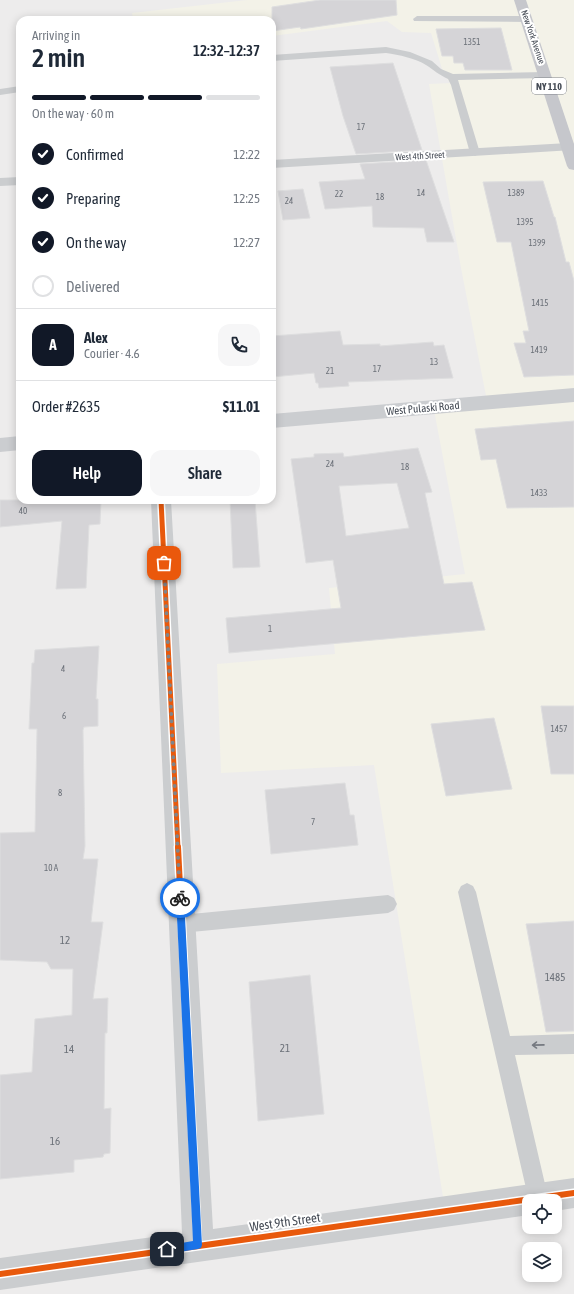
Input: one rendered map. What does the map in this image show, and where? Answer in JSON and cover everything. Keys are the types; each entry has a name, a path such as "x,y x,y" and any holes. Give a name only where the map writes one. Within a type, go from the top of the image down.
{"main road":[{"name":"New York Avenue","path":"520,0 574,166"},
{"name":"West Pulaski Road","path":"276,421 574,395"},
{"path":"0,445 16,443"}],"street":[{"name":"West 4th Street","path":"276,164 568,147"},
{"path":"0,182 16,180"},
{"path":"160,504 198,1245"},
{"name":"West 9th Street","path":"562,1194 574,1193"},
{"name":"West 9th Street","path":"0,1274 522,1199"}],"lane":[{"path":"416,19 527,19"},
{"path":"276,58 386,50 407,54 429,63 438,71 452,77 545,76"},
{"path":"452,77 456,85 475,153"},
{"path":"0,92 16,90"},
{"path":"467,892 537,1194"},
{"path":"181,924 388,904"},
{"path":"502,1046 574,1044"}],"shaded area":[{"path":"247,0 574,0 574,1182 443,1197 374,765 221,773 217,664 335,654 329,588 465,574 434,410 488,406 461,268 429,84 450,83 443,72 431,33 402,32 387,21 276,35 276,16 132,16 132,13"}],"building":[{"path":"320,0 396,0 397,15 301,29 300,27 276,30 276,16 272,16 272,7"},
{"path":"501,28 512,70 465,70 463,63 454,63 453,56 442,56 436,29"},
{"path":"393,63 422,150 356,154 343,116 330,67"},
{"path":"426,160 454,242 427,242 424,228 373,227 372,206 325,209 319,182 365,179 360,164"},
{"path":"543,181 555,217 566,262 569,262 574,281 574,375 524,377 514,343 526,343 523,331 529,331 511,242 497,242 483,182"},
{"path":"303,189 310,218 283,220 278,191"},
{"path":"340,331 343,345 380,344 380,346 433,342 434,346 444,345 453,378 348,382 349,386 319,388 318,383 316,383 314,373 276,377 276,336"},
{"path":"574,421 574,507 507,508 496,459 481,460 475,429"},
{"path":"418,448 432,492 425,493 444,584 472,582 485,630 229,653 226,618 341,608 333,560 306,563 291,459 314,457 314,454 343,453 344,457","holes":["397,483 409,528 346,536 339,486"]},
{"path":"0,500 16,500 16,504 101,504 100,524 89,525 86,588 56,589 62,521 0,527"},
{"path":"230,504 255,504 260,567 233,568"},
{"path":"99,646 96,699 98,699 98,726 84,727 83,730 85,846 83,859 98,859 91,922 103,922 93,999 108,998 107,1033 105,1033 104,1109 111,1108 110,1153 104,1154 103,1157 74,1160 74,1172 0,1179 0,1075 32,1072 35,1019 72,1015 73,969 51,969 47,962 0,960 0,833 35,832 37,729 29,729 32,663 34,663 35,650"},
{"path":"541,706 574,706 574,774 551,774"},
{"path":"494,718 512,789 446,796 431,724"},
{"path":"345,783 350,815 354,815 358,845 271,854 265,790"},
{"path":"574,921 574,1031 546,1032 526,924"},
{"path":"310,975 324,1114 258,1121 249,982"}],"cycle path":[{"path":"161,504 198,1245"},
{"path":"0,1274 574,1193"}],"way so far":[{"path":"164,563 180,898"}],"route":[{"path":"167,1249 198,1245 180,898"}]}
